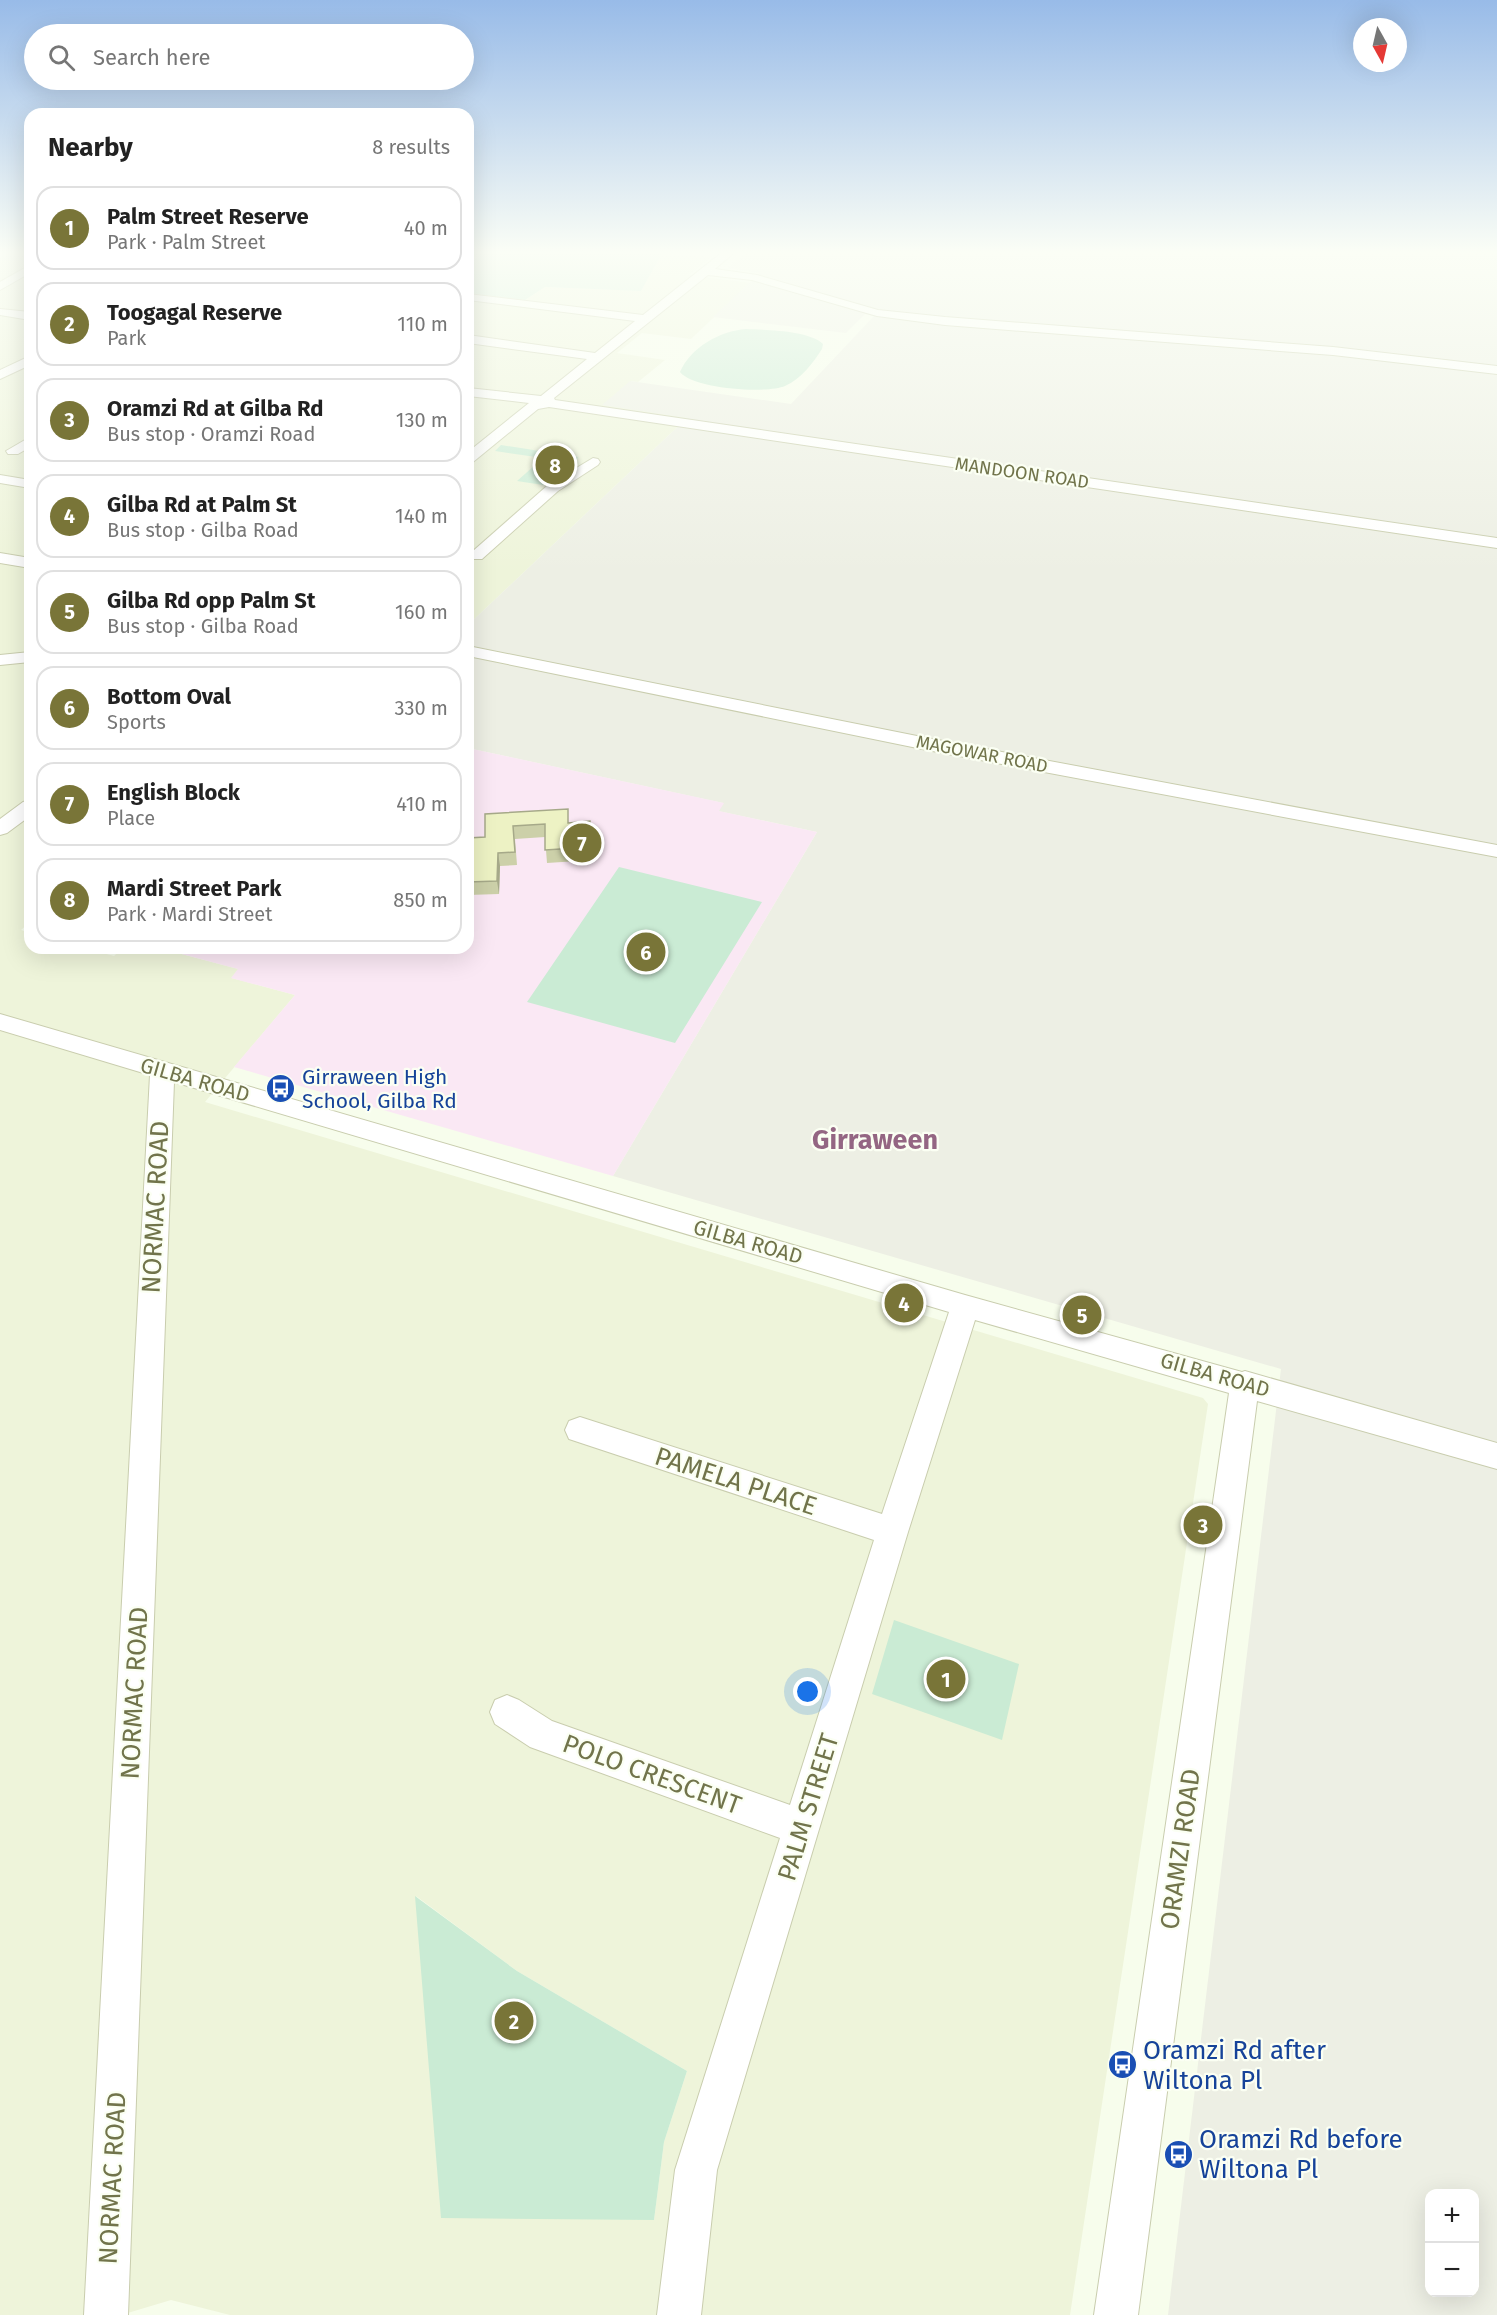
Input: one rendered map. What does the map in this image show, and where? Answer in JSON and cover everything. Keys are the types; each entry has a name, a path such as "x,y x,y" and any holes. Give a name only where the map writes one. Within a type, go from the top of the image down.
{"street":[{"path":"474,454 596,358"},
{"path":"1394,358 1497,370"},
{"path":"0,375 24,363"},
{"name":"MANDOON ROAD","path":"474,393 1497,543"},
{"path":"13,451 24,445"},
{"path":"474,556 554,488 593,462"},
{"path":"2,481 24,483"},
{"path":"0,558 24,562"},
{"name":"MAGOWAR ROAD","path":"474,652 938,746 1497,850"},
{"path":"0,660 24,658"},
{"path":"0,829 24,811"},
{"name":"GILBA ROAD","path":"0,1022 965,1306 1245,1383 1497,1456"},
{"name":"NORMAC ROAD","path":"106,2315 162,1070"},
{"name":"PALM STREET","path":"679,2315 696,2170 891,1532 965,1306"},
{"name":"ORAMZI ROAD","path":"1116,2315 1245,1383"},
{"name":"PAMELA PLACE","path":"580,1430 891,1532"},
{"name":"POLO CRESCENT","path":"507,1712 542,1734 802,1828"}],"shaded area":[{"path":"0,358 24,358 24,927 21,930 24,931 24,954 106,954 114,956 116,954 182,954 238,969 232,978 295,995 205,1102 1203,1398 1208,1404 1070,2315 230,2315 171,2300 121,2315 0,2315","holes":["416,1896 517,1971 687,2071 664,2142 654,2220"]},
{"path":"474,358 652,358 665,360 638,382 630,381 688,417 474,619"},
{"path":"689,358 816,358 791,383 762,390 714,386 687,378 680,372"},
{"path":"834,358 1497,358 1497,2315 1168,2315 1281,1369 613,1176 817,832 718,811 723,803 474,749 474,619 687,418 602,405 630,381 791,404"},
{"path":"501,445 578,457 574,466 543,485 517,481 543,458 495,451"},
{"path":"474,749 724,803 719,811 817,832 613,1176 234,1067 295,995 231,978 238,969 182,954 474,954"},
{"path":"619,867 762,902 675,1043 527,1002"},
{"path":"894,1620 1019,1664 1002,1740 872,1694"},
{"path":"415,1896 517,1971 687,2071 664,2142 654,2220 441,2218"}],"building":[{"path":"568,809 568,823 590,821 592,847 545,850 545,824 513,826 515,852 498,853 497,881 474,882 474,838 485,837 485,814"}],"place":[{"name":"Mardi Street Park","path":"555,465"},
{"name":"English Block","path":"582,843"},
{"name":"Bottom Oval","path":"646,952"},
{"name":"Girraween High School, Gilba Rd","path":"281,1089"},
{"name":"Gilba Rd at Palm St","path":"904,1303"},
{"name":"Gilba Rd opp Palm St","path":"1082,1315"},
{"name":"Oramzi Rd at Gilba Rd","path":"1203,1525"},
{"name":"Palm Street Reserve","path":"946,1679"},
{"name":"Toogagal Reserve","path":"514,2021"},
{"name":"Oramzi Rd after Wiltona Pl","path":"1122,2065"},
{"name":"Oramzi Rd before Wiltona Pl","path":"1178,2154"}],"district":[{"name":"Girraween","path":"875,1140"}]}
